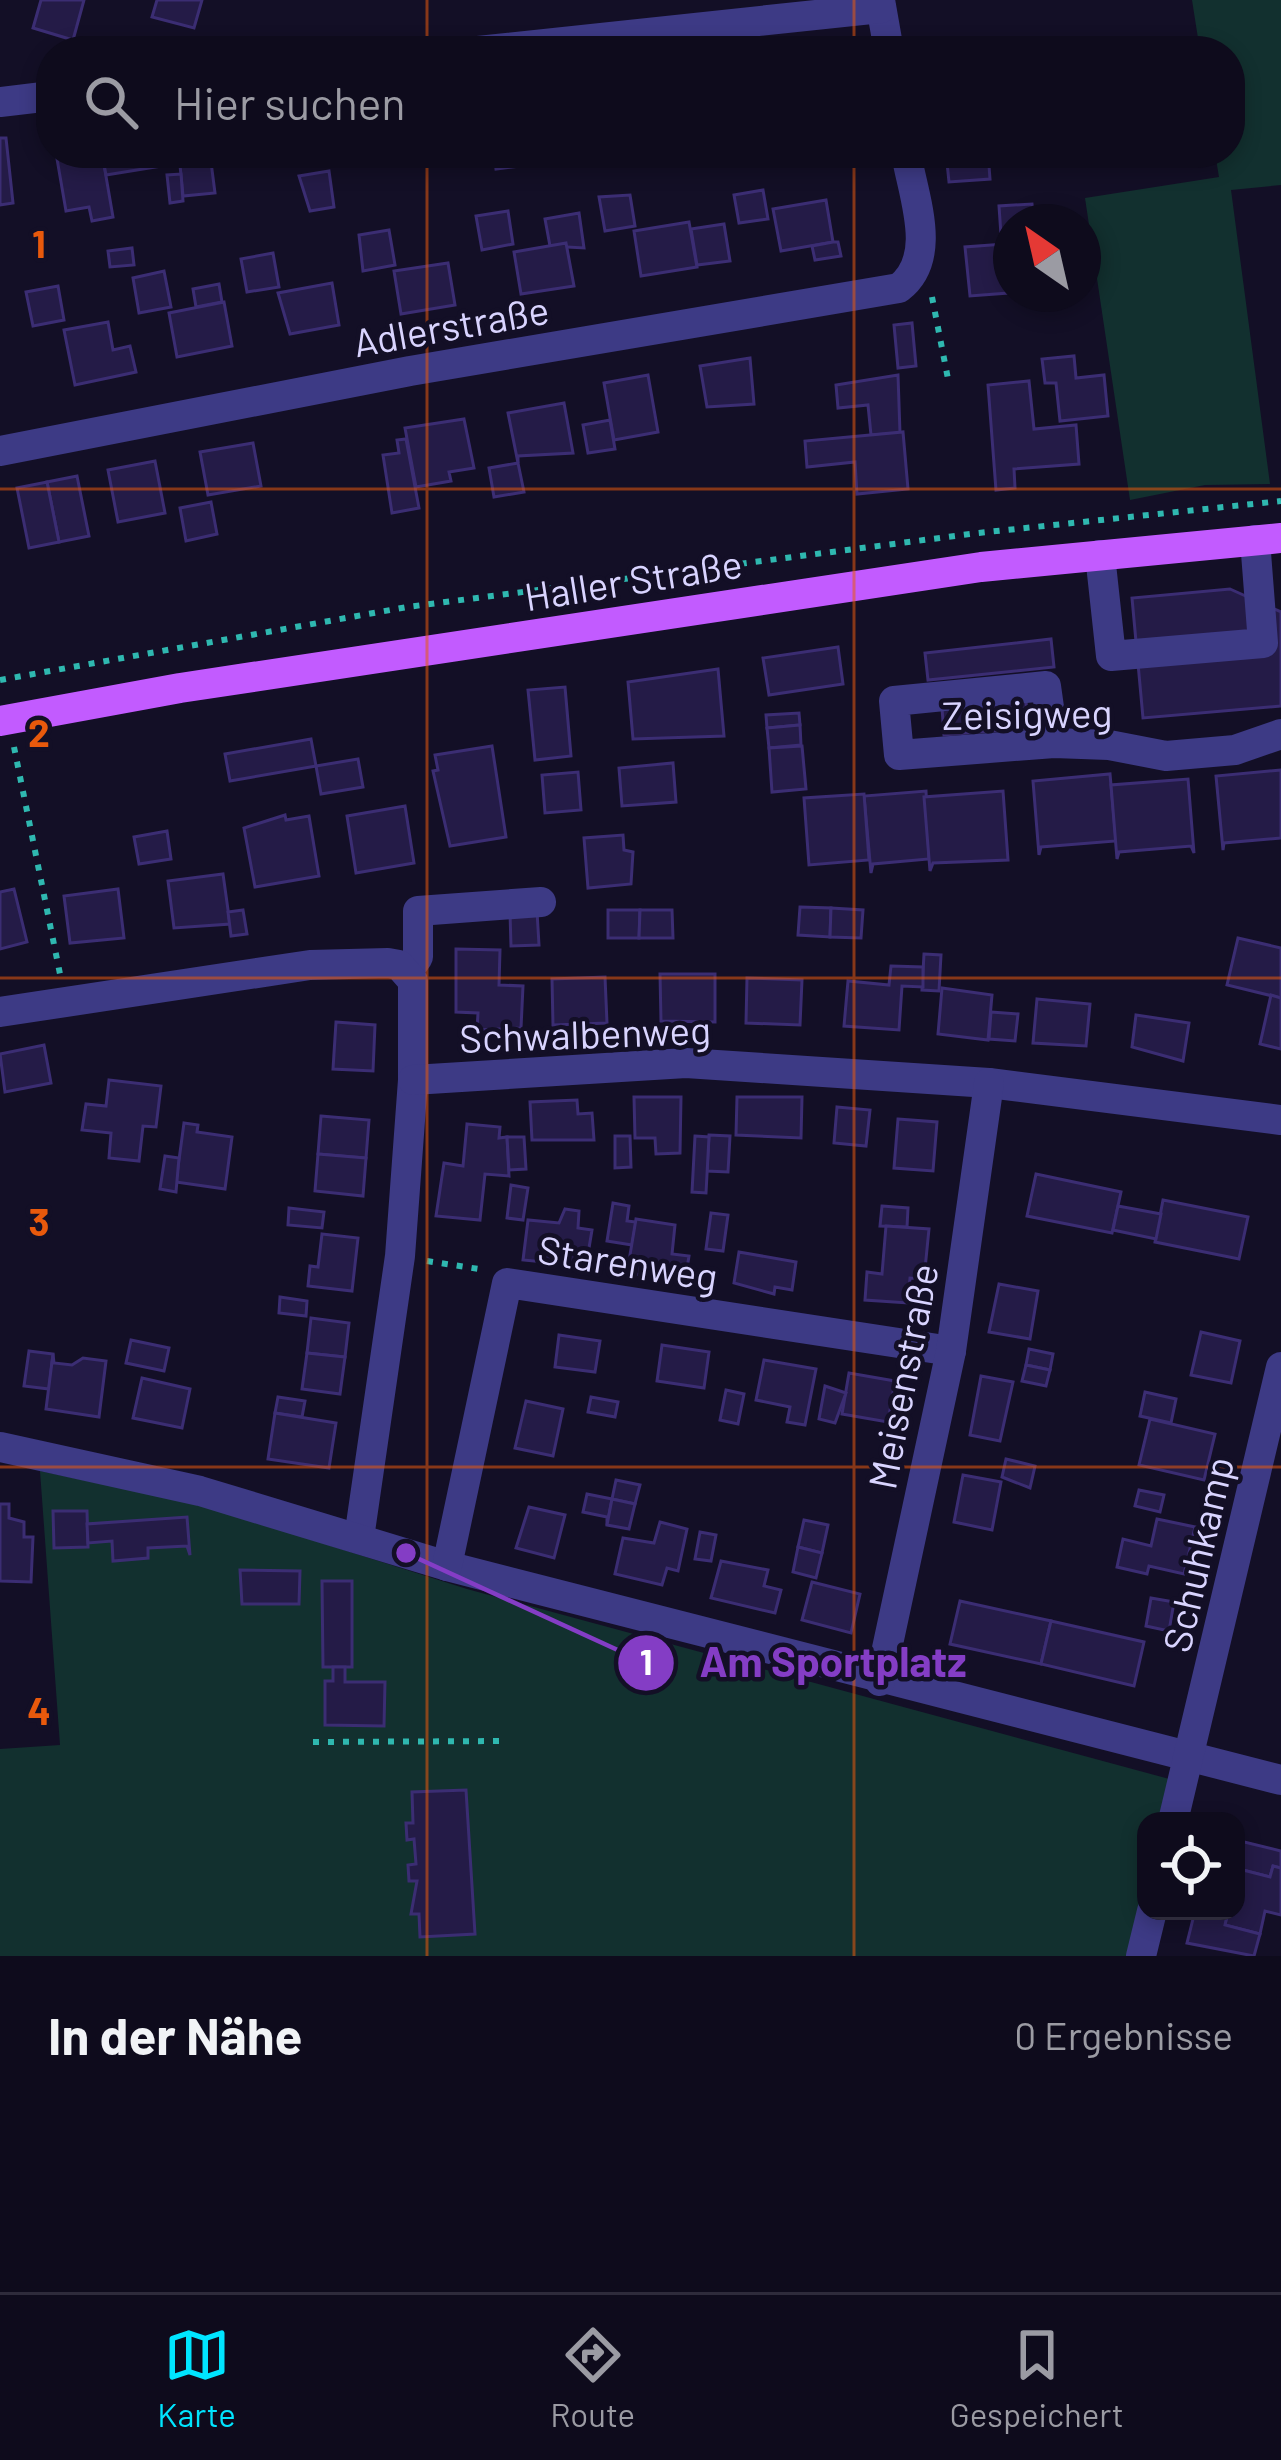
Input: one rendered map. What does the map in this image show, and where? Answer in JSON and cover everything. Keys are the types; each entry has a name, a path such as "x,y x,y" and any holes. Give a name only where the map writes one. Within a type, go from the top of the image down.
{"main road":[{"name":"Haller Straße","path":"7,734 582,626 981,567 1268,539"}],"street":[{"path":"607,36 881,4 886,36"},
{"path":"0,102 36,98"},
{"path":"909,168 922,247 914,276"},
{"name":"Adlerstraße","path":"0,451 410,371 883,292 914,276"},
{"path":"1100,555 1112,656 1242,645 1263,643 1268,539"},
{"name":"Zeisigweg","path":"1054,743 1046,686 894,700 899,755 1054,743 1109,745 1166,756 1235,750 1281,734"},
{"name":"Schwalbenweg","path":"541,902 418,911 418,957 407,973 416,991 412,1080 686,1063 989,1083 1281,1120"},
{"path":"0,1012 310,965 388,963 407,973"},
{"path":"359,1538 400,1256 412,1080"},
{"name":"Meisenstraße","path":"880,1681 951,1351 989,1083"},
{"name":"Starenweg","path":"447,1566 507,1283 951,1351"},
{"name":"Schuhkamp","path":"1175,1812 1281,1367"},
{"path":"0,1447 200,1491 447,1566 880,1681 1281,1780"},
{"path":"1141,1956 1150,1920"}],"path":[{"path":"914,276 932,297 949,384"},
{"path":"0,680 430,604 978,533 1281,501"},
{"path":"7,734 65,1000"},
{"path":"400,1256 500,1273 507,1283"},
{"path":"313,1742 505,1741"}],"green space":[{"path":"1192,0 1281,0 1281,185 1231,190 1270,484 1205,485 1130,500 1101,305 1101,204 1086,204 1085,198 1219,177 1218,168 1245,168 1245,36 1198,36"},
{"path":"40,1471 202,1505 467,1589 1173,1780 1165,1812 1137,1812 1139,1920 1130,1956 0,1956 0,1749 60,1745"}],"building":[{"path":"41,0 84,0 74,36 33,28"},
{"path":"157,0 202,0 194,28 152,17"},
{"path":"0,138 6,138 13,203 0,205"},
{"path":"59,168 105,168 113,217 92,221 89,207 66,211"},
{"path":"105,168 149,168 106,175"},
{"path":"180,168 212,168 215,193 183,196"},
{"path":"948,168 989,168 990,179 949,182"},
{"path":"329,171 334,207 310,211 299,176"},
{"path":"181,174 183,201 170,203 167,175"},
{"path":"763,190 768,219 739,223 734,195"},
{"path":"630,195 635,226 605,231 599,197"},
{"path":"826,200 833,242 781,251 773,209"},
{"path":"508,211 513,244 482,250 476,216"},
{"path":"579,213 584,248 550,246 545,219"},
{"path":"689,222 697,267 641,276 634,231"},
{"path":"724,224 730,261 697,265 691,229"},
{"path":"389,230 395,265 363,271 359,235"},
{"path":"838,242 841,256 815,260 812,246"},
{"path":"566,243 574,286 521,294 514,252"},
{"path":"993,245 993,294 970,296 965,247"},
{"path":"132,248 134,265 110,267 108,251"},
{"path":"273,253 279,287 247,292 241,259"},
{"path":"448,263 455,305 401,314 394,271"},
{"path":"164,271 171,307 139,313 133,278"},
{"path":"332,283 339,325 290,334 278,293"},
{"path":"219,284 222,302 196,307 193,289"},
{"path":"58,286 64,320 33,326 26,292"},
{"path":"224,302 232,346 177,357 169,313"},
{"path":"108,322 113,350 130,346 136,372 75,385 64,330"},
{"path":"912,323 916,366 898,368 894,325"},
{"path":"1074,356 1076,378 1104,375 1108,416 1060,421 1056,383 1045,383 1042,359"},
{"path":"750,358 754,404 707,407 700,366"},
{"path":"648,375 658,432 614,440 604,383"},
{"path":"898,375 900,433 871,435 868,405 838,408 836,385"},
{"path":"1029,381 1034,429 1076,425 1079,464 1014,469 1015,488 996,490 988,385"},
{"path":"564,403 573,453 518,456 518,463 508,413"},
{"path":"464,419 474,468 449,472 451,481 416,487 405,428"},
{"path":"610,420 615,449 588,453 583,425"},
{"path":"903,432 908,489 857,494 855,462 807,467 805,441"},
{"path":"406,439 419,508 392,513 383,455 399,453 397,440"},
{"path":"253,443 261,486 208,495 200,452"},
{"path":"155,461 165,513 118,522 108,470"},
{"path":"518,463 524,492 494,497 489,468"},
{"path":"77,476 89,536 59,542 47,482"},
{"path":"47,482 59,542 29,548 17,488"},
{"path":"211,502 217,534 186,541 180,508"},
{"path":"1230,589 1281,612 1281,706 1143,718 1132,598"},
{"path":"1051,639 1054,667 928,680 925,653"},
{"path":"838,647 843,684 769,695 763,658"},
{"path":"718,669 724,736 633,739 628,682"},
{"path":"565,687 571,756 535,760 528,690"},
{"path":"1026,701 1028,728 944,735 942,708"},
{"path":"799,713 800,725 767,728 766,715"},
{"path":"800,725 801,745 769,748 767,728"},
{"path":"311,739 316,766 230,781 225,754"},
{"path":"492,746 506,837 450,846 433,771 438,770 435,755"},
{"path":"802,746 806,789 772,792 769,748"},
{"path":"358,759 363,787 321,794 316,766"},
{"path":"673,763 676,802 622,806 619,768"},
{"path":"1281,770 1281,838 1224,843 1223,850 1216,776"},
{"path":"578,772 581,810 545,813 542,775"},
{"path":"1110,774 1116,841 1041,847 1039,855 1033,781"},
{"path":"1188,779 1194,853 1191,846 1119,852 1117,859 1111,785"},
{"path":"926,791 929,859 873,864 871,873 864,796"},
{"path":"1003,791 1008,860 933,863 930,871 924,797"},
{"path":"864,794 869,860 809,865 804,798"},
{"path":"405,806 414,863 356,873 347,816"},
{"path":"285,815 286,820 309,816 319,876 255,887 244,828"},
{"path":"167,831 171,859 139,864 134,837"},
{"path":"623,835 624,850 633,852 631,884 588,888 584,838"},
{"path":"223,874 230,924 174,928 168,881"},
{"path":"14,889 27,942 0,949 0,892"},
{"path":"118,889 124,938 70,943 64,896"},
{"path":"800,907 831,908 830,937 798,935"},
{"path":"831,908 863,910 861,938 830,937"},
{"path":"243,910 247,934 231,936 228,912"},
{"path":"608,910 640,910 639,938 608,938"},
{"path":"640,910 672,910 673,938 639,938"},
{"path":"537,911 539,945 511,946 510,913"},
{"path":"1238,938 1281,948 1281,998 1227,985"},
{"path":"456,949 500,950 499,985 523,986 521,1028 477,1030 478,1013 456,1012"},
{"path":"924,954 941,955 939,991 922,990"},
{"path":"891,966 923,967 923,987 902,986 899,1030 844,1026 848,981 889,985"},
{"path":"660,974 715,974 715,1022 661,1021"},
{"path":"605,977 607,1023 553,1025 552,979"},
{"path":"747,978 802,980 800,1025 746,1023"},
{"path":"942,988 992,995 988,1040 938,1034"},
{"path":"1271,995 1281,998 1281,1049 1260,1044"},
{"path":"1037,999 1090,1004 1086,1046 1033,1043"},
{"path":"991,1012 1018,1014 1015,1041 989,1039"},
{"path":"1136,1015 1189,1023 1183,1061 1132,1047"},
{"path":"336,1022 375,1025 373,1071 333,1069"},
{"path":"44,1045 51,1083 5,1092 0,1054"},
{"path":"109,1080 161,1086 156,1127 143,1126 139,1161 109,1158 111,1133 82,1130 86,1104 106,1106"},
{"path":"634,1097 681,1097 680,1153 656,1154 655,1138 635,1138"},
{"path":"737,1097 802,1097 801,1138 736,1135"},
{"path":"577,1100 578,1114 592,1113 594,1140 532,1140 530,1102"},
{"path":"837,1107 870,1110 866,1146 834,1143"},
{"path":"321,1116 369,1120 366,1158 318,1154"},
{"path":"898,1119 937,1122 933,1171 894,1168"},
{"path":"184,1123 198,1125 197,1132 232,1137 225,1189 176,1182"},
{"path":"467,1124 500,1127 499,1138 507,1137 509,1176 485,1174 480,1220 436,1216 444,1163 463,1166"},
{"path":"709,1135 730,1136 728,1172 707,1171"},
{"path":"615,1136 630,1136 631,1167 615,1168"},
{"path":"695,1136 709,1137 706,1193 692,1192"},
{"path":"507,1137 524,1137 526,1169 509,1170"},
{"path":"318,1154 366,1158 363,1196 315,1191"},
{"path":"165,1156 179,1158 176,1192 160,1189"},
{"path":"1036,1174 1121,1192 1112,1233 1027,1216"},
{"path":"511,1185 528,1188 523,1220 507,1218"},
{"path":"1163,1200 1248,1217 1239,1259 1155,1242"},
{"path":"613,1203 629,1206 627,1221 636,1222 632,1245 607,1241"},
{"path":"882,1206 908,1208 907,1227 880,1226"},
{"path":"1118,1206 1161,1214 1156,1239 1113,1230"},
{"path":"289,1208 324,1212 322,1228 288,1225"},
{"path":"565,1209 579,1211 578,1228 592,1230 586,1266 523,1260 528,1220 559,1223"},
{"path":"711,1213 728,1215 723,1251 706,1249"},
{"path":"636,1219 675,1225 672,1254 689,1256 685,1281 627,1273"},
{"path":"886,1226 929,1229 924,1279 910,1278 908,1303 865,1300 867,1272 882,1274"},
{"path":"322,1234 358,1238 352,1291 308,1286 310,1266 318,1267"},
{"path":"739,1252 796,1262 792,1290 775,1287 774,1294 734,1283"},
{"path":"999,1284 1038,1291 1030,1339 989,1332"},
{"path":"280,1297 307,1301 306,1316 279,1313"},
{"path":"311,1318 349,1323 345,1357 307,1353"},
{"path":"1201,1332 1240,1341 1231,1383 1191,1375"},
{"path":"559,1335 600,1341 595,1372 555,1367"},
{"path":"131,1340 169,1348 164,1371 126,1363"},
{"path":"662,1345 709,1352 704,1388 657,1381"},
{"path":"1029,1349 1053,1354 1050,1370 1026,1365"},
{"path":"29,1351 53,1354 49,1389 24,1386"},
{"path":"307,1353 345,1357 340,1394 302,1389"},
{"path":"53,1354 54,1363 72,1365 83,1358 106,1361 99,1417 46,1409"},
{"path":"764,1360 816,1369 805,1425 787,1422 790,1407 756,1400"},
{"path":"1026,1365 1050,1370 1046,1386 1022,1381"},
{"path":"849,1373 895,1381 888,1422 842,1414"},
{"path":"981,1376 1013,1382 1000,1441 970,1435"},
{"path":"142,1378 190,1389 182,1428 133,1418"},
{"path":"825,1386 846,1393 835,1423 819,1419"},
{"path":"726,1390 744,1394 738,1424 720,1420"},
{"path":"1145,1392 1176,1399 1171,1423 1140,1416"},
{"path":"278,1397 305,1401 302,1417 275,1413"},
{"path":"591,1397 618,1402 615,1417 588,1412"},
{"path":"526,1401 563,1409 553,1456 515,1448"},
{"path":"275,1413 336,1423 329,1468 268,1459"},
{"path":"1150,1419 1215,1434 1204,1480 1139,1465"},
{"path":"1006,1459 1035,1466 1030,1488 1002,1477"},
{"path":"963,1475 1001,1482 992,1530 954,1522"},
{"path":"616,1480 640,1485 635,1504 612,1499"},
{"path":"1139,1490 1164,1495 1160,1512 1135,1506"},
{"path":"587,1494 612,1499 607,1525 607,1517 583,1512"},
{"path":"612,1499 635,1504 629,1529 607,1525"},
{"path":"0,1504 9,1504 9,1518 24,1522 24,1537 33,1537 31,1582 0,1581"},
{"path":"529,1507 565,1515 554,1558 516,1548"},
{"path":"53,1511 87,1511 88,1547 54,1548"},
{"path":"187,1517 190,1555 187,1546 148,1548 148,1558 113,1561 112,1541 88,1543 87,1524"},
{"path":"1157,1519 1195,1527 1184,1574 1149,1566 1147,1574 1117,1567 1123,1539 1151,1546"},
{"path":"804,1520 828,1525 822,1553 798,1547"},
{"path":"660,1522 687,1529 678,1571 667,1568 662,1585 615,1574 623,1538 654,1543"},
{"path":"700,1532 716,1535 711,1561 695,1559"},
{"path":"798,1547 822,1553 816,1578 793,1572"},
{"path":"721,1561 768,1570 764,1586 781,1590 775,1613 711,1598"},
{"path":"240,1570 300,1571 299,1604 242,1604"},
{"path":"322,1581 352,1581 352,1667 323,1667"},
{"path":"812,1582 860,1594 851,1633 802,1620"},
{"path":"1151,1598 1174,1602 1169,1631 1146,1626"},
{"path":"960,1601 1051,1621 1041,1664 950,1644"},
{"path":"1051,1621 1144,1642 1134,1686 1041,1664"},
{"path":"333,1667 345,1667 345,1682 385,1682 384,1726 325,1725 325,1681 333,1681"},
{"path":"466,1790 475,1934 420,1937 419,1914 411,1914 417,1881 409,1881 408,1865 416,1864 414,1839 407,1840 406,1823 413,1823 412,1792"},
{"path":"1245,1842 1281,1851 1281,1868 1273,1866 1270,1877 1245,1871"},
{"path":"1273,1866 1281,1868 1281,1915 1265,1911 1260,1934 1225,1925 1226,1920 1245,1920 1245,1871 1270,1877"},
{"path":"1193,1920 1226,1920 1225,1925 1260,1934 1254,1956 1187,1943"}],"place":[{"name":"Am Sportplatz","path":"406,1553"}]}
